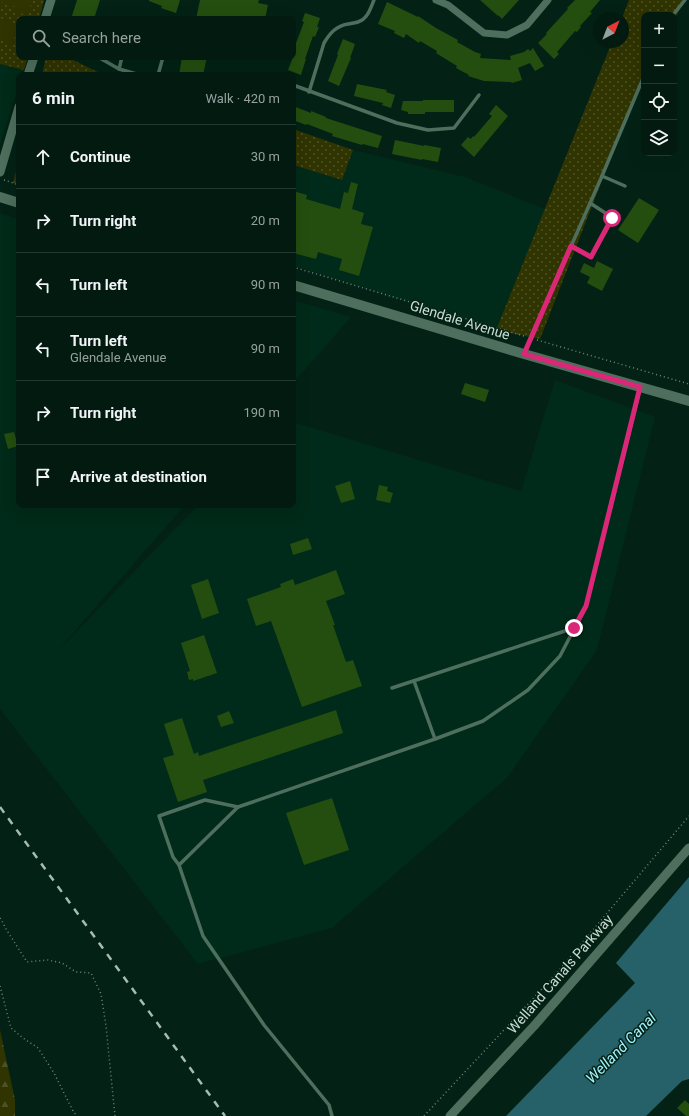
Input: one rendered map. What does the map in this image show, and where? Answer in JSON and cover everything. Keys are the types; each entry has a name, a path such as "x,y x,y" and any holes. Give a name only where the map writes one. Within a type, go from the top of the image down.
{"main road":[{"path":"0,197 16,202"},
{"name":"Glendale Avenue","path":"296,286 524,354 689,401"}],"street":[{"path":"46,16 51,0"},
{"path":"436,0 448,6 484,34 507,35 527,25 548,0"},
{"path":"29,72 33,60"},
{"path":"0,172 16,117"},
{"name":"Welland Canals Parkway","path":"450,1116 534,1026 689,848"}],"lane":[{"path":"309,92 327,37 340,25 361,21 368,13 374,0"},
{"path":"675,12 685,0"},
{"path":"103,60 118,69 129,72"},
{"path":"118,69 121,60"},
{"path":"159,72 162,60"},
{"path":"524,354 641,83"},
{"path":"296,86 397,123 428,130 454,128 479,95"},
{"path":"602,176 625,186"},
{"path":"571,246 591,257 612,218 590,202"},
{"path":"179,866 238,807 483,721 528,690 560,656 586,606 640,387"},
{"path":"392,688 574,628"},
{"path":"414,681 435,739"},
{"path":"238,807 204,800 158,816 173,857 179,866 203,936 264,1025 329,1105 332,1116"}],"path":[{"path":"0,179 16,184"},
{"path":"296,268 689,384"},
{"path":"424,1116 555,975 689,816"},
{"path":"0,918 28,962 48,960 62,963 76,972 91,973 100,994 106,1026 115,1116"},
{"path":"0,986 11,1028 38,1048 54,1073 77,1116"}],"shaded area":[{"path":"0,64 24,70 23,72 16,72 16,94 0,144"},
{"path":"353,150 465,177 545,209 496,330 296,267 296,166 342,180"},
{"path":"0,213 16,218 16,508 182,508 55,654 195,508 296,508 296,423 521,491 555,380 655,417 597,650 507,778 332,928 198,964 0,709"},
{"path":"296,301 351,317 296,380"}],"green space":[{"path":"0,0 44,0 40,16 16,16 16,60 27,60 24,70 0,64"},
{"path":"0,0 29,0 29,3 31,4 28,12 23,14 16,11 14,6 0,2"},
{"path":"629,0 686,0 677,14 677,12 641,12 641,81 540,339 496,330 610,48 629,48 629,12 624,12"},
{"path":"0,18 16,24 16,33 12,44 0,39"},
{"path":"45,60 73,60 98,72 43,72"},
{"path":"296,130 353,150 342,180 296,166"},
{"path":"16,172 16,184 13,183"},
{"path":"0,1030 15,1100 15,1116 0,1116"}],"water":[{"name":"Welland Canal","path":"689,877 689,1079 682,1081 646,1116 506,1116 635,983 616,963"}],"building":[{"path":"77,0 100,0 95,16 72,16"},
{"path":"149,0 180,0 176,13 161,8 162,6"},
{"path":"200,0 259,0 258,3 268,5 266,16 197,16"},
{"path":"480,0 519,0 502,19"},
{"path":"575,0 600,0 577,32 575,31 557,52 559,54 554,59 538,43"},
{"path":"387,2 418,16 458,40 457,42 481,54 480,58 511,60 510,56 524,52 528,49 530,51 533,48 544,66 535,71 530,63 518,68 522,80 512,83 484,81 468,76 469,75 456,68 457,66 436,53 437,51 420,41 419,43 406,34 404,38 394,33 395,31 378,24"},
{"path":"305,13 320,18 317,27 319,27 315,37 313,36 301,75 288,70 292,60 296,60 296,43 304,22 302,21"},
{"path":"343,39 355,44 351,58 339,86 328,81"},
{"path":"182,60 206,60 204,72 180,72"},
{"path":"357,84 387,90 386,92 395,95 391,108 382,105 383,103 354,96"},
{"path":"454,100 454,112 425,112 425,114 408,114 408,112 401,110 403,101"},
{"path":"496,105 508,116 474,157 461,145 468,137 471,139 473,136 474,137 492,116 489,114"},
{"path":"296,107 382,136 378,148 332,136 333,134 307,124 306,125 296,121"},
{"path":"395,140 441,148 438,162 392,154"},
{"path":"351,182 358,184 352,209 364,213 361,224 373,227 359,276 339,270 342,259 318,252 316,259 296,254 296,192 307,195 306,199 340,209 344,192 348,193"},
{"path":"639,198 659,210 638,243 618,230"},
{"path":"597,261 613,269 602,291 587,283 590,277 580,272 584,263 594,268"},
{"path":"465,383 489,390 485,402 461,394"},
{"path":"14,432 16,447 8,449 4,434"},
{"path":"350,481 355,499 341,503 335,486"},
{"path":"379,485 388,487 387,491 393,493 390,503 376,500"},
{"path":"308,538 312,549 293,555 290,544"},
{"path":"336,570 345,594 326,601 346,662 353,660 362,686 302,707 271,621 256,626 247,599 281,587 280,584 293,579 295,585"},
{"path":"208,579 219,613 202,619 191,585"},
{"path":"204,635 217,673 193,681 193,679 189,680 187,672 190,671 181,643"},
{"path":"336,710 343,733 203,780 207,792 178,802 163,758 174,755 164,724 182,718 194,754 198,752 199,756"},
{"path":"229,711 234,723 221,727 217,716"},
{"path":"332,798 349,850 304,865 286,813"},
{"path":"685,1100 689,1104 689,1116 686,1116 677,1108"}],"railway":[{"path":"0,807 225,1116"}],"route":[{"path":"574,628 586,606 640,387 524,354 571,246 591,257 612,218"}]}
